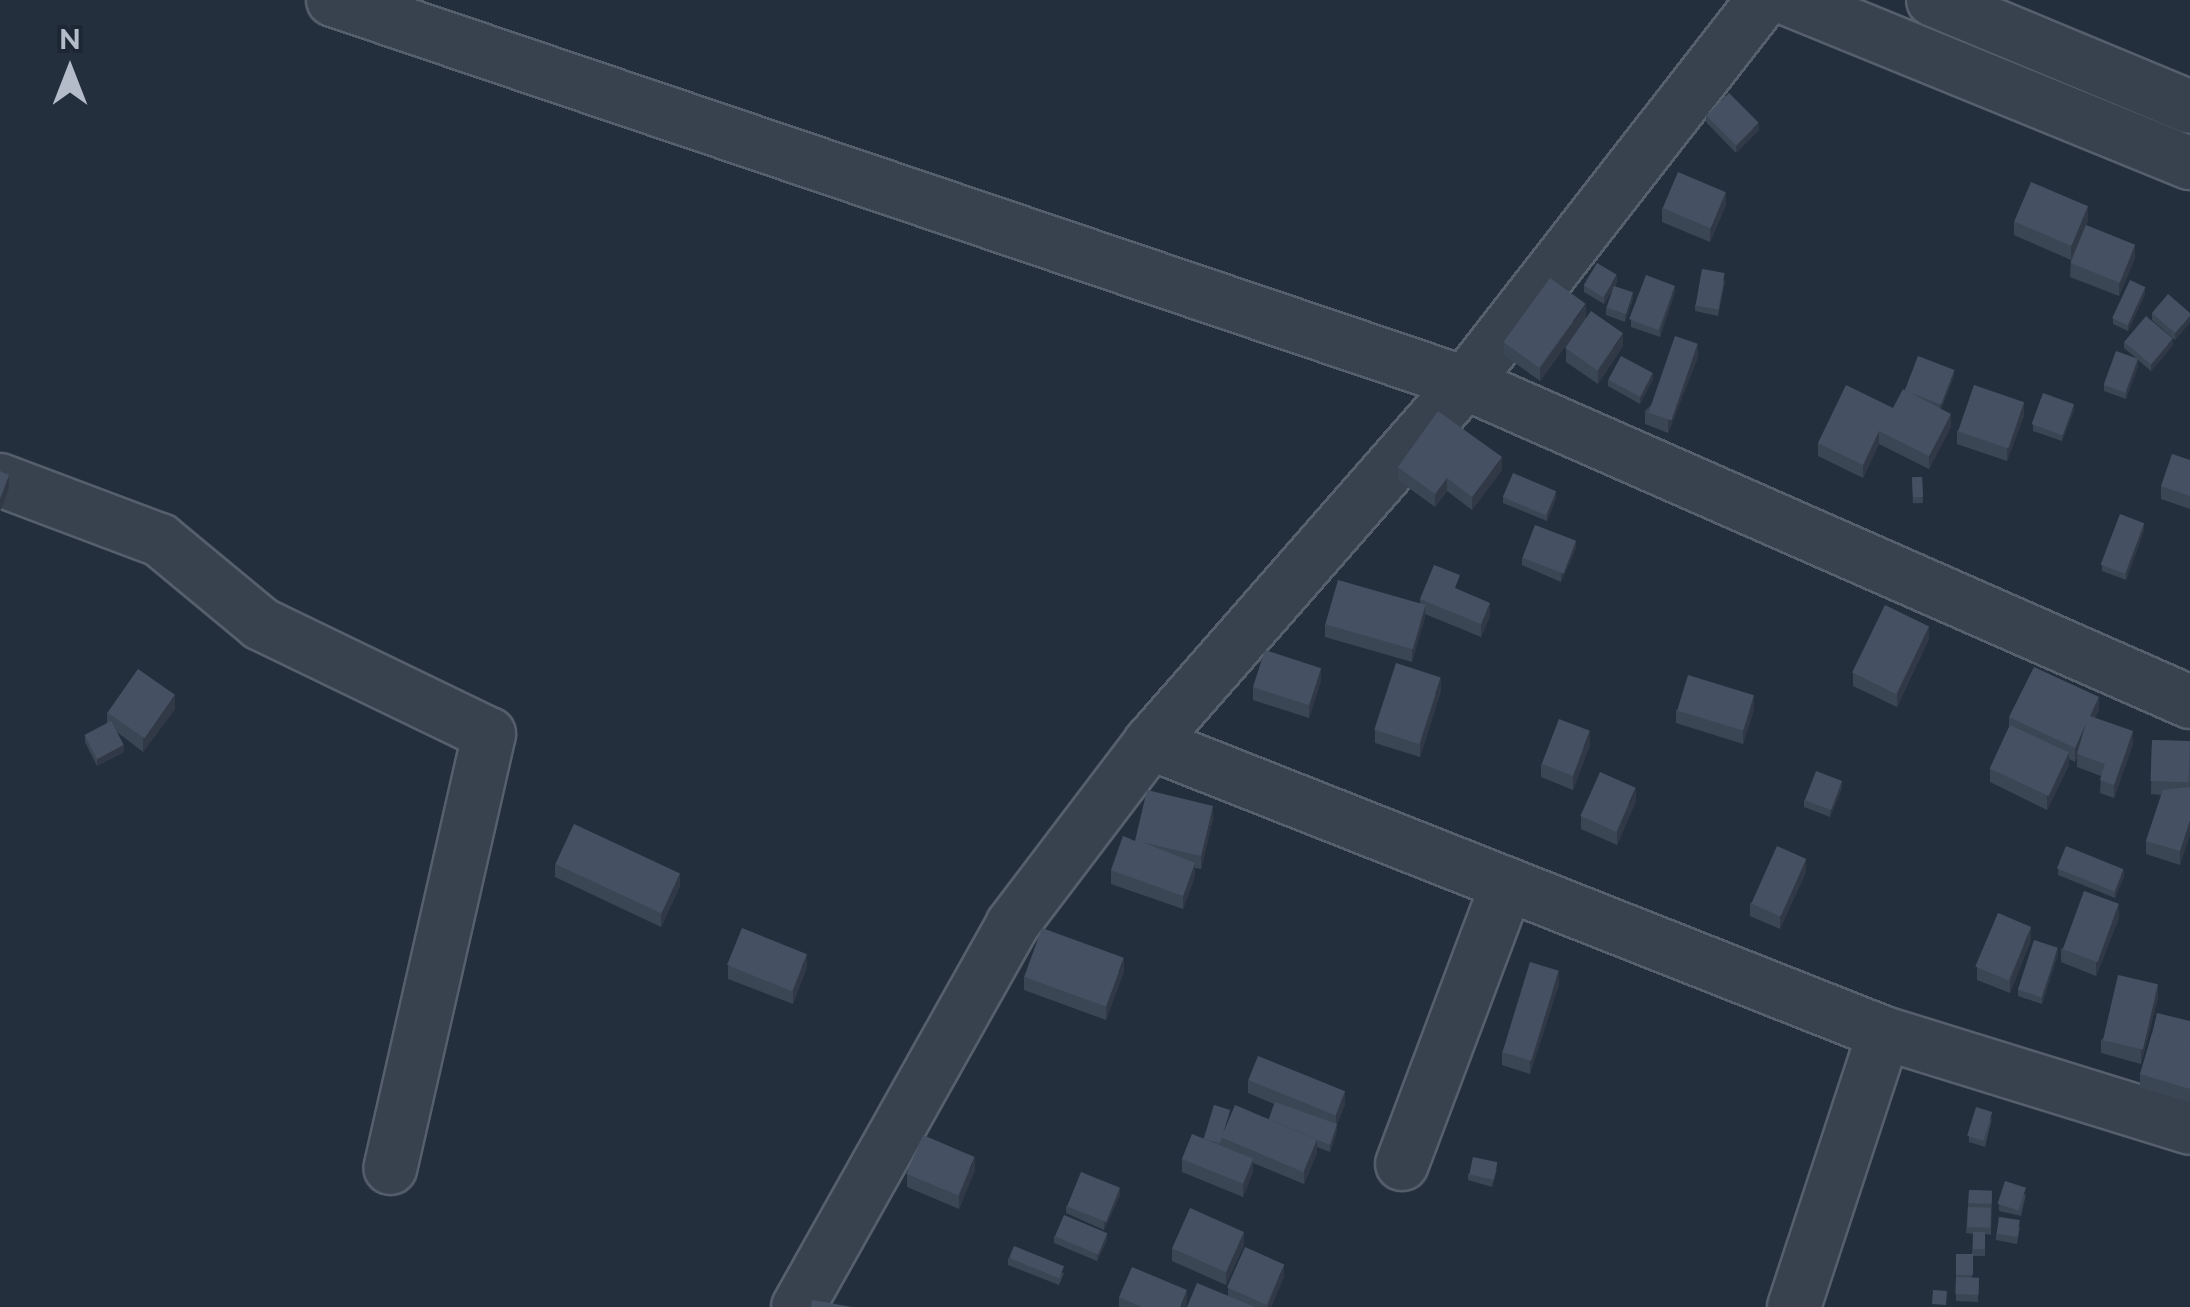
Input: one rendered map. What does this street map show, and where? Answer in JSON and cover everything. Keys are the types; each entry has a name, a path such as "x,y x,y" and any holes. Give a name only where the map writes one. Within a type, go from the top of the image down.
{"street":[{"path":"333,0 1466,383 2190,702"},
{"path":"798,1307 1012,925 1150,743 1466,383 1763,0"},
{"path":"1790,0 2190,163"},
{"path":"1933,0 2190,107"},
{"path":"0,480 160,540 261,624 490,734 390,1168"},
{"path":"1150,743 1884,1033 2190,1128"},
{"path":"1402,1164 1507,884"},
{"path":"1794,1307 1884,1033"}],"building":[{"path":"1729,93 1759,123 1736,145 1706,116"},
{"path":"1678,172 1726,192 1711,228 1663,208"},
{"path":"2031,182 2088,206 2071,246 2014,222"},
{"path":"2086,225 2135,245 2120,283 2071,263"},
{"path":"1597,263 1617,275 1603,297 1584,285"},
{"path":"1702,269 1725,273 1718,309 1696,305"},
{"path":"1646,275 1675,286 1658,330 1629,319"},
{"path":"1550,278 1586,304 1539,368 1504,342"},
{"path":"2130,280 2145,287 2128,325 2112,318"},
{"path":"1614,286 1633,292 1626,314 1607,308"},
{"path":"2168,294 2190,313 2175,333 2152,313"},
{"path":"1591,311 1623,333 1597,370 1565,348"},
{"path":"2146,316 2173,338 2151,365 2124,342"},
{"path":"1675,336 1698,344 1671,420 1649,413"},
{"path":"2116,351 2138,359 2125,393 2104,385"},
{"path":"1621,356 1653,373 1640,397 1608,380"},
{"path":"1918,356 1954,370 1941,405 1905,391"},
{"path":"1846,385 1893,408 1903,389 1951,414 1929,456 1879,431 1863,465 1818,443"},
{"path":"1974,385 2024,402 2008,449 1958,431"},
{"path":"2043,393 2074,404 2063,435 2032,424"},
{"path":"1438,411 1502,457 1472,497 1447,478 1435,494 1398,467"},
{"path":"2172,454 2190,460 2190,496 2161,486"},
{"path":"0,471 9,475 0,499"},
{"path":"1513,473 1556,491 1546,515 1503,497"},
{"path":"1922,477 1923,497 1913,497 1912,478"},
{"path":"2120,514 2144,523 2125,574 2101,564"},
{"path":"1535,525 1576,541 1564,573 1522,558"},
{"path":"1434,565 1460,575 1455,588 1490,603 1481,624 1420,599"},
{"path":"1338,580 1425,605 1413,649 1325,624"},
{"path":"1885,605 1929,626 1896,694 1852,672"},
{"path":"1265,650 1321,668 1309,705 1253,687"},
{"path":"1396,663 1441,678 1419,744 1374,730"},
{"path":"2034,667 2099,697 2090,716 2133,731 2114,785 2100,780 2105,764 2077,754 2086,723 2075,748 2009,717"},
{"path":"138,669 175,695 144,738 108,712"},
{"path":"1688,675 1754,695 1743,731 1677,710"},
{"path":"1559,719 1590,731 1573,776 1542,764"},
{"path":"111,721 124,745 97,759 85,735"},
{"path":"2010,725 2069,752 2049,796 1990,769"},
{"path":"2152,740 2190,741 2189,782 2151,781"},
{"path":"1816,771 1842,781 1831,810 1805,800"},
{"path":"1600,772 1636,788 1616,832 1580,816"},
{"path":"2190,787 2190,820 2180,851 2146,841 2163,790"},
{"path":"1147,790 1213,806 1201,856 1142,842 1195,863 1183,896 1111,870 1123,836 1135,841"},
{"path":"574,824 680,873 661,913 555,864"},
{"path":"1777,846 1806,859 1781,917 1751,904"},
{"path":"2066,846 2123,869 2114,891 2057,868"},
{"path":"2084,891 2119,904 2098,962 2063,949"},
{"path":"1998,913 2031,927 2008,980 1975,966"},
{"path":"742,928 807,954 792,991 727,965"},
{"path":"1042,928 1124,958 1106,1007 1024,977"},
{"path":"2034,940 2058,948 2042,997 2018,989"},
{"path":"1530,962 1559,971 1531,1061 1503,1052"},
{"path":"2118,975 2158,984 2143,1050 2103,1040"},
{"path":"2157,1013 2190,1021 2190,1044 2152,1034"},
{"path":"2152,1033 2190,1044 2190,1089 2140,1074"},
{"path":"1258,1056 1345,1091 1335,1115 1248,1080"},
{"path":"1275,1102 1337,1124 1330,1145 1269,1119"},
{"path":"1214,1105 1230,1110 1220,1143 1204,1138"},
{"path":"1235,1105 1317,1140 1303,1172 1221,1137"},
{"path":"1976,1107 1992,1112 1983,1141 1967,1136"},
{"path":"1192,1134 1253,1159 1243,1184 1182,1159"},
{"path":"923,1135 975,1157 958,1196 907,1174"},
{"path":"1473,1157 1497,1162 1494,1180 1469,1175"},
{"path":"1081,1172 1120,1188 1106,1222 1067,1206"},
{"path":"2005,1181 2026,1188 2019,1211 1998,1204"},
{"path":"1969,1190 1992,1191 1992,1204 1969,1203"},
{"path":"1968,1207 1991,1208 1990,1228 1967,1227"},
{"path":"1190,1208 1244,1232 1226,1272 1172,1248"},
{"path":"1064,1215 1107,1233 1098,1255 1055,1236"},
{"path":"1999,1217 2020,1220 2017,1237 1997,1234"},
{"path":"1973,1232 1985,1232 1985,1249 1973,1249"},
{"path":"1014,1246 1064,1266 1059,1278 1009,1258"},
{"path":"1245,1247 1284,1264 1266,1305 1227,1287"},
{"path":"1956,1254 1973,1254 1973,1275 1956,1275"},
{"path":"1132,1267 1187,1290 1180,1307 1142,1307 1119,1297"},
{"path":"1956,1277 1979,1278 1978,1295 1955,1294"},
{"path":"1197,1283 1255,1307 1187,1307"},
{"path":"1933,1290 1947,1291 1946,1305 1932,1304"},
{"path":"812,1300 852,1307 811,1307"}]}
